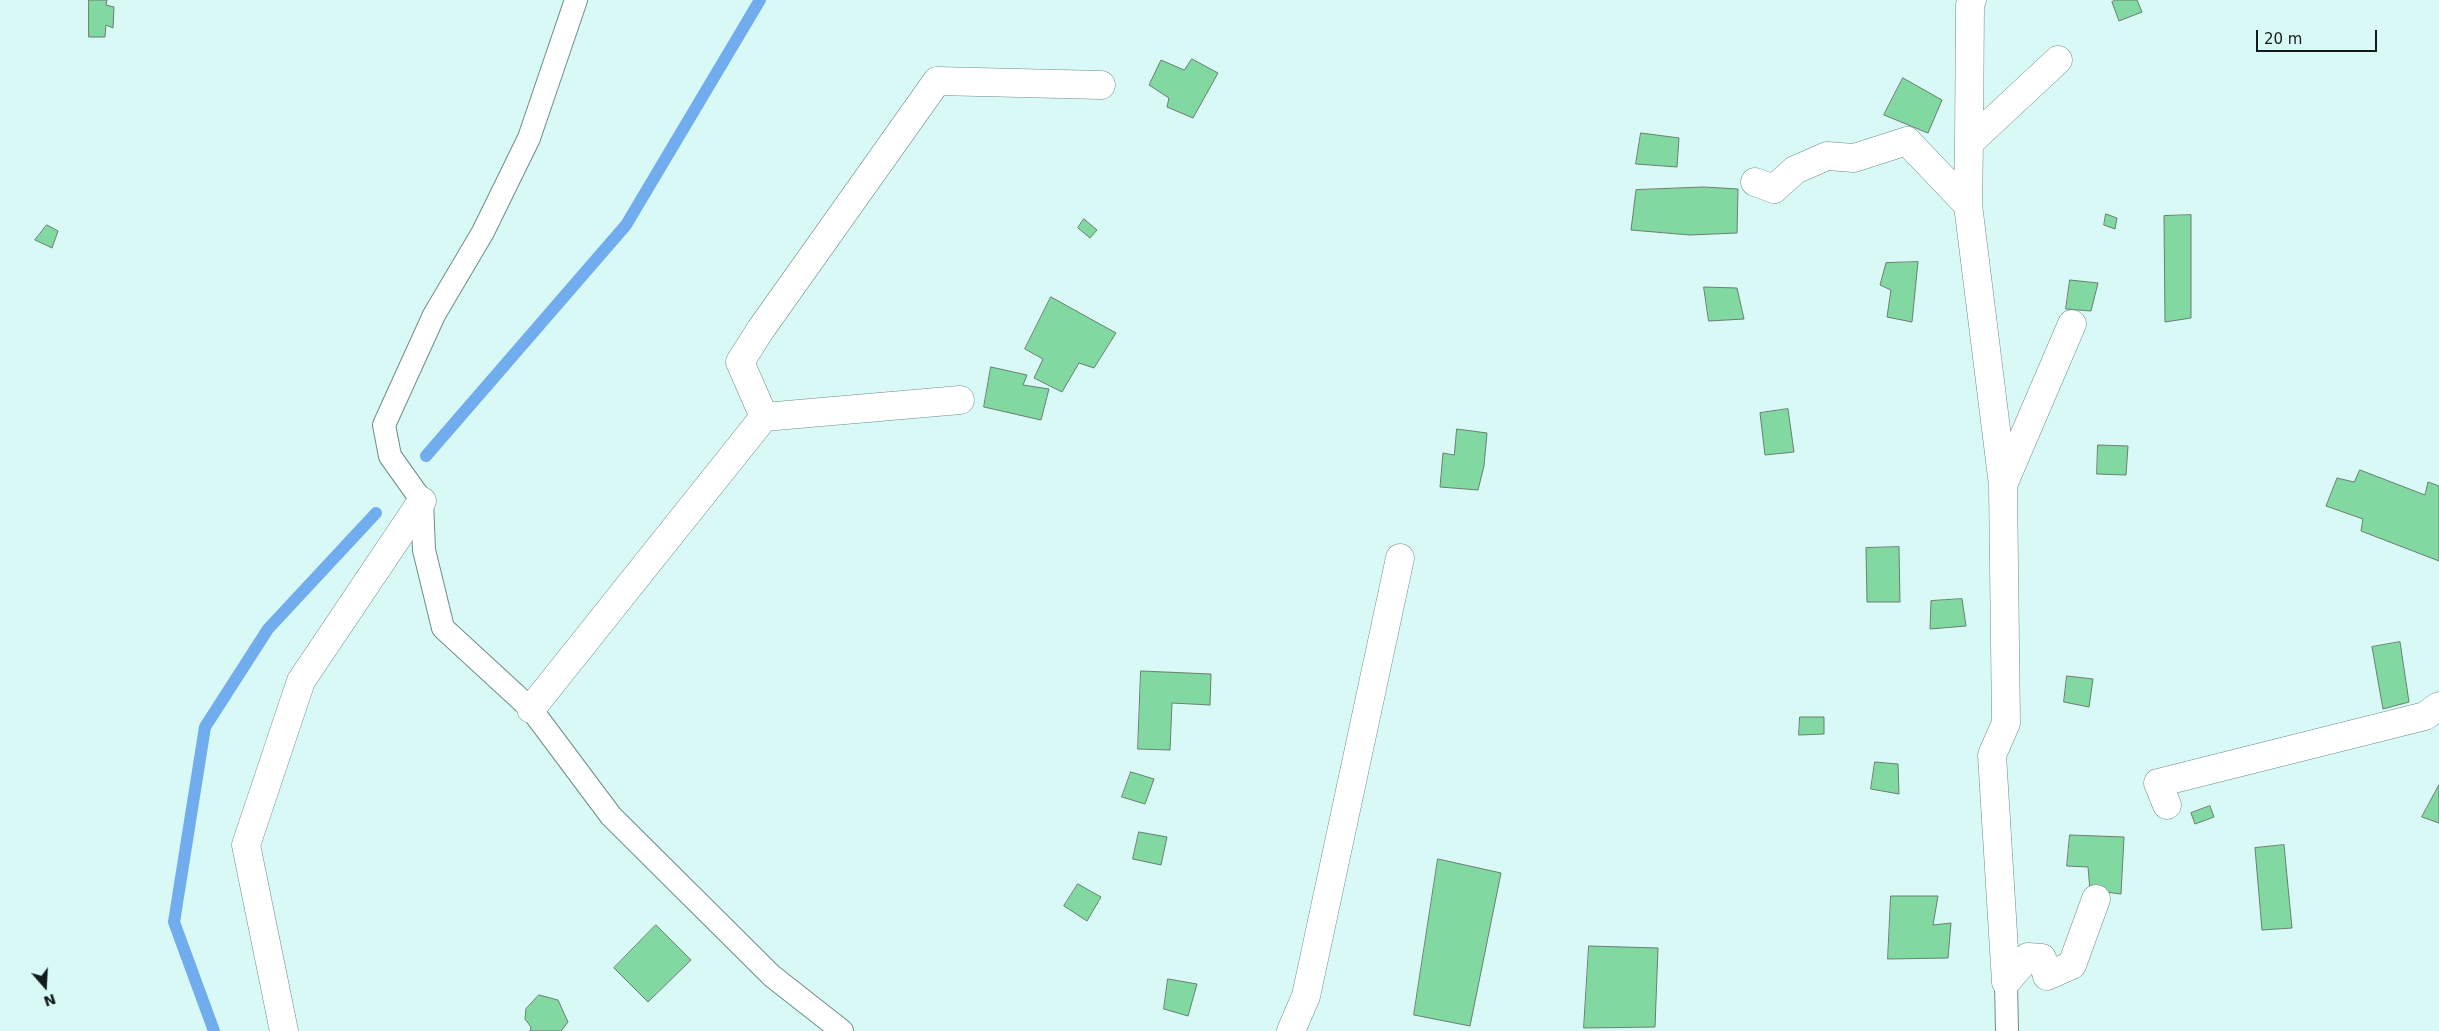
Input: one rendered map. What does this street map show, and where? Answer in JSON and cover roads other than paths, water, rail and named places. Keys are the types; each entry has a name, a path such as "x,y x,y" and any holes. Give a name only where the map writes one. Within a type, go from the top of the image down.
{"street":[{"path":"1972,0 1970,5 1968,204 2003,485 2006,723 1992,755 2006,982"},
{"path":"1969,143 2058,60"},
{"path":"764,417 740,362 761,329 937,81 1102,85"},
{"path":"1754,182 1774,189 1795,170 1827,156 1854,158 1907,142 1968,204"},
{"path":"2003,485 2072,324"},
{"path":"530,709 764,417 960,400"},
{"path":"284,1031 246,845 301,681 422,501"},
{"path":"1291,1031 1306,996 1400,558"},
{"path":"2168,805 2158,783 2425,716 2439,706"},
{"path":"2006,982 2028,957 2042,958 2046,976 2072,965 2096,899"}],"lane":[{"path":"576,0 529,138 484,232 434,315 384,425 390,456 422,501 424,550 443,628 530,709 611,816 772,976 842,1031"},
{"path":"2006,982 2008,1031"}],"waterway":[{"path":"426,456 626,225 760,0"},
{"path":"214,1031 174,922 205,727 268,629 376,513"}]}
